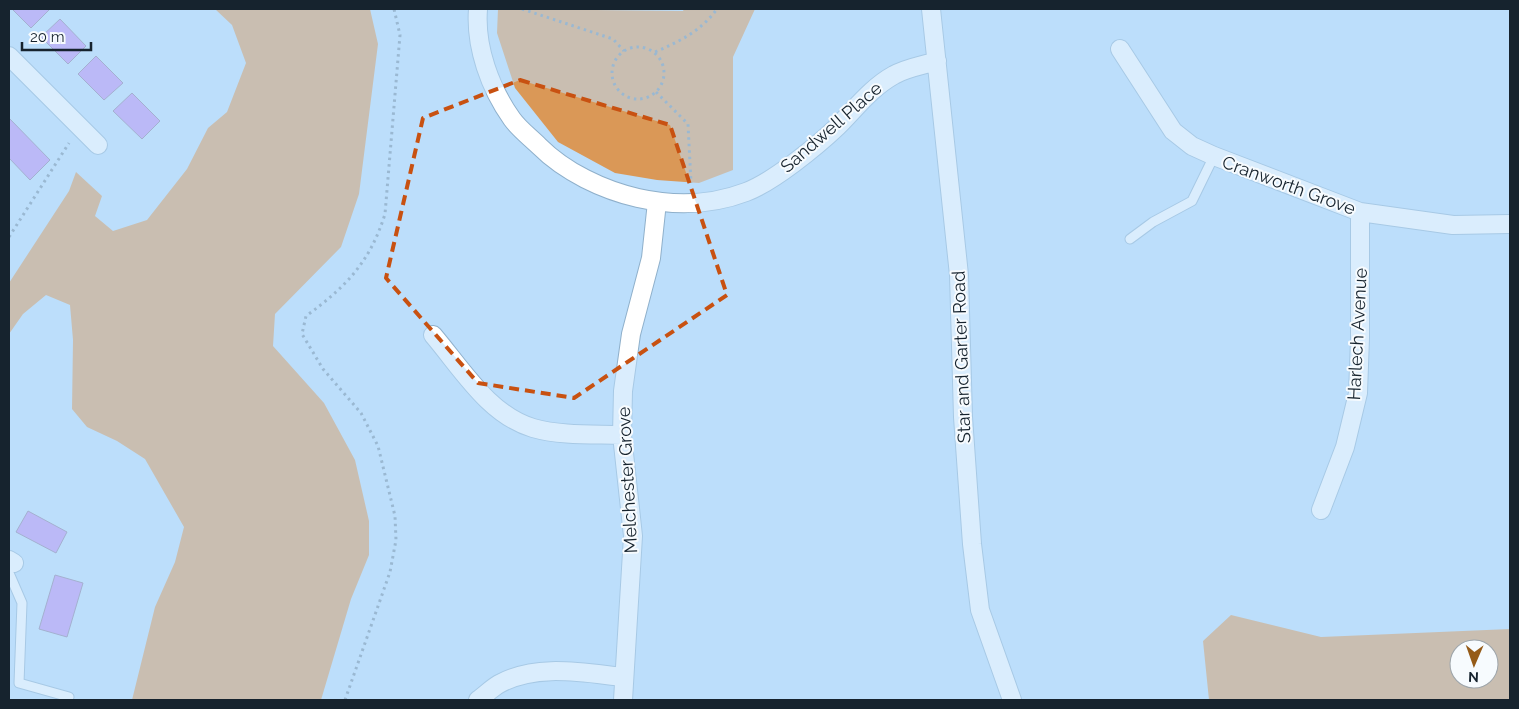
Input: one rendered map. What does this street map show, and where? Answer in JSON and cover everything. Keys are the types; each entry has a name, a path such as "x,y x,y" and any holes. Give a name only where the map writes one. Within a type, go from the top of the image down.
{"street":[{"name":"Sandwell Place","path":"478,9 477,20 481,53 493,85 513,120 545,152 576,173 615,193 657,202 692,204 747,192 794,164 837,127 877,86 896,74 937,61"},
{"name":"Star and Garter Road","path":"931,9 959,276 963,417 972,544 980,610 1012,700"},
{"name":"Cranworth Grove","path":"1120,49 1173,131 1192,146 1214,156 1360,212 1453,224 1510,224"},
{"path":"9,56 98,145"},
{"name":"Melchester Grove","path":"623,700 633,536 622,435 623,391 631,334 651,258 657,202"},
{"name":"Harlech Avenue","path":"1321,510 1345,447 1358,393 1360,212"},
{"path":"433,335 490,403 516,422 534,429 622,435"},
{"path":"478,700 499,684 538,672 565,672 624,677"}],"lane":[{"path":"1130,239 1153,222 1192,200 1214,156"},
{"path":"11,565 22,603 19,683 69,697"}],"path":[{"path":"345,700 390,572 396,540 395,516 378,446 361,413 323,369 302,334 306,316 348,282 378,238 385,214 400,35 394,9"},
{"path":"522,9 612,39 624,51"},
{"path":"655,52 685,39 700,29 717,9"},
{"path":"637,46 655,52 661,59 664,76 656,92 645,98 636,99 620,91 612,75 613,66 624,51 637,46"},
{"path":"656,92 688,124 692,204"},
{"path":"9,237 80,127"}],"highlighted area":[{"path":"520,80 670,125 727,295 574,398 478,383 386,278 423,118"}],"shaded area":[{"path":"215,9 370,9 378,44 359,194 341,247 275,314 273,346 324,403 355,460 369,521 369,555 351,599 321,700 132,700 155,607 175,562 184,527 145,459 117,441 87,427 72,409 73,340 70,305 46,295 23,314 9,334 9,283 69,191 76,172 102,196 95,216 113,231 147,220 187,169 208,128 227,112 246,63 232,25"},
{"path":"498,9 683,11 684,9 755,9 733,57 733,170 699,183 657,180 615,173 558,142 515,88 497,33"},
{"path":"1231,615 1321,637 1510,629 1510,700 1209,700 1203,641"}],"building":[{"path":"12,9 50,9 31,28"},
{"path":"60,19 86,46 68,64 41,37"},
{"path":"96,56 123,83 104,100 78,74"},
{"path":"132,93 160,121 142,139 113,111"},
{"path":"9,118 50,160 30,180 9,158"},
{"path":"28,511 67,532 56,553 16,532"},
{"path":"55,575 83,583 67,637 39,629"}]}
